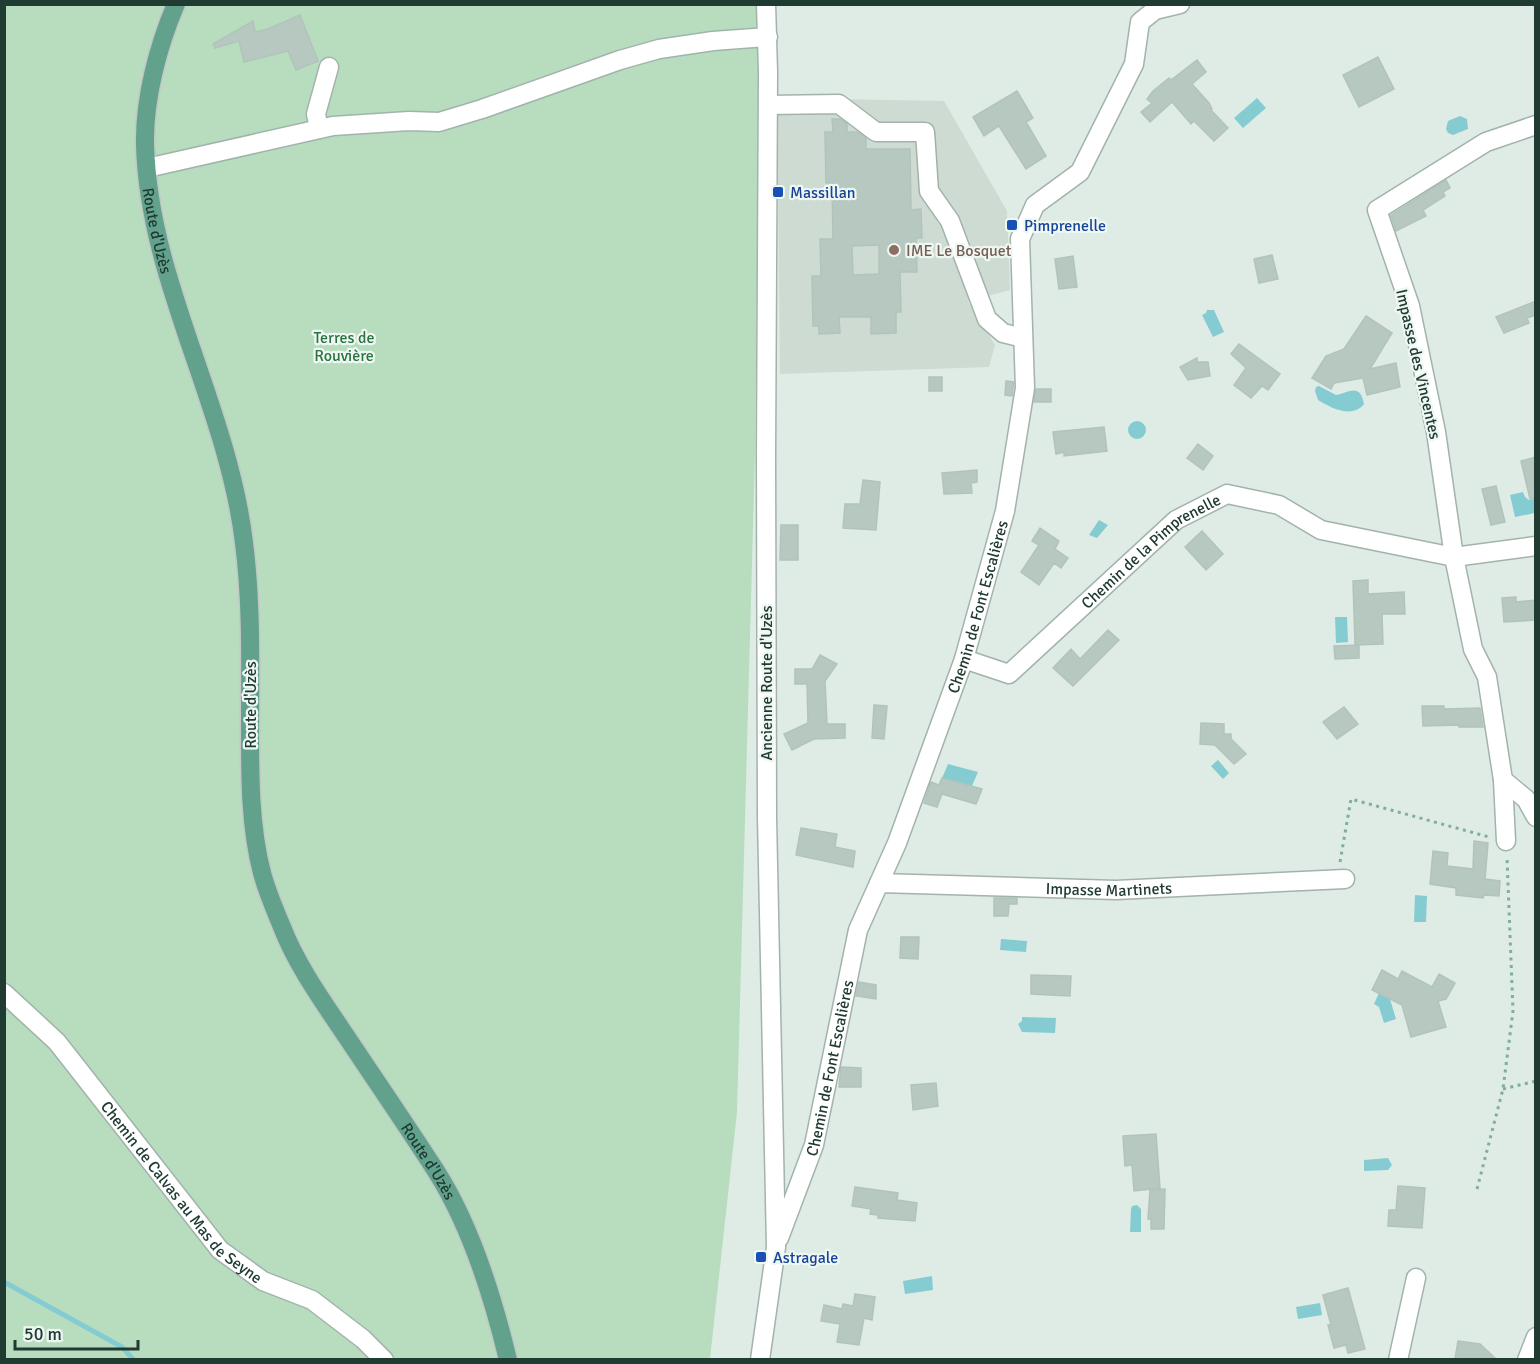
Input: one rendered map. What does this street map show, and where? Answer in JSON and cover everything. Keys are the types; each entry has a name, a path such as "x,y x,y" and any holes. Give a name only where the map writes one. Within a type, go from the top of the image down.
{"main road":[{"name":"Route d'Uzès","path":"176,4 166,28 151,84 145,142 150,199 162,257 218,428 233,483 244,539 250,596 250,767 253,822 262,874 284,933 314,988 439,1175 472,1242 508,1359"}],"street":[{"name":"Ancienne Route d'Uzès","path":"760,1359 776,1247 767,817 768,37 766,4"},
{"name":"Chemin de Font Escalières","path":"776,1247 814,1145 858,930 897,843 964,659 1005,511 1025,388 1020,239 1035,205 1080,172 1134,64 1140,22 1155,10 1180,4"},
{"path":"147,168 333,126 409,121 439,122 620,60 659,50 713,41 768,37"},
{"path":"319,129 316,114 328,66"},
{"path":"768,105 839,104 876,132 925,132 929,191 950,221 987,319 1003,333 1023,338"},
{"name":"Impasse des Vincentes","path":"1454,557 1436,432 1410,306 1377,210 1486,142 1536,125"},
{"name":"Chemin de la Pimprenelle","path":"964,659 1009,674 1176,520 1227,494 1279,505 1321,530 1454,557 1536,546"},
{"path":"1454,557 1473,649 1487,677 1503,780 1506,841"},
{"path":"1503,780 1526,799 1536,817"},
{"name":"Impasse Martinets","path":"879,883 1116,890 1341,879"},
{"name":"Chemin de Calvas au Mas de Seyne","path":"4,993 57,1042 220,1250 263,1281 312,1300 363,1339 384,1359"},
{"path":"1398,1359 1416,1278"},
{"path":"1527,1359 1536,1337"}],"path":[{"path":"1341,879 1352,799 1506,841 1513,1011 1503,1089 1477,1189"},
{"path":"1503,1089 1536,1081"}],"shaded area":[{"name":"IME Le Bosquet","path":"777,98 944,101 1007,211 1010,290 968,301 995,345 989,367 780,374"}],"green space":[{"name":"Terres de Rouvière","path":"5,5 760,5 755,453 737,1112 710,1359 5,1360"}],"water":[{"path":"1257,98 1266,108 1243,128 1234,118"},
{"path":"1460,116 1467,119 1468,129 1453,135 1448,133 1446,129 1448,121"},
{"path":"1207,310 1214,310 1224,332 1213,337 1202,315"},
{"path":"1319,386 1336,395 1357,391 1364,404 1354,411 1335,409 1318,400 1315,391"},
{"path":"1137,421 1145,426 1146,430 1141,438 1137,439 1129,434 1128,430 1133,422"},
{"path":"1523,492 1529,500 1534,499 1535,513 1515,517 1510,495"},
{"path":"1099,520 1108,525 1097,538 1089,535"},
{"path":"1335,617 1347,617 1348,642 1336,643"},
{"path":"1218,760 1229,773 1223,779 1211,766"},
{"path":"948,764 978,772 972,786 942,778"},
{"path":"1415,895 1427,896 1426,922 1414,922"},
{"path":"1001,939 1027,941 1026,952 1000,950"},
{"path":"1379,993 1390,999 1396,1019 1384,1023 1379,1007 1374,1004"},
{"path":"1022,1017 1056,1018 1055,1033 1022,1032 1018,1024 1022,1021"},
{"path":"1388,1158 1392,1165 1388,1170 1364,1171 1364,1160"},
{"path":"1137,1205 1141,1209 1141,1232 1130,1232 1131,1209 1132,1206"},
{"path":"932,1276 933,1290 905,1294 903,1281"},
{"path":"1320,1303 1322,1315 1298,1319 1296,1307"}],"building":[{"path":"300,15 318,61 296,70 288,51 244,62 239,41 215,48 213,44 253,21 255,32"},
{"path":"1378,57 1394,89 1359,107 1343,75"},
{"path":"1197,60 1206,72 1192,84 1228,128 1214,141 1194,121 1191,124 1172,102 1150,122 1141,112 1152,103 1147,99 1153,91"},
{"path":"1017,91 1033,118 1026,122 1046,156 1026,169 999,126 984,136 973,117"},
{"path":"832,119 840,119 847,124 847,132 857,132 866,138 866,149 910,149 911,210 921,209 922,238 916,238 917,272 900,272 901,312 896,312 896,333 871,334 871,317 839,317 840,333 819,334 819,326 813,326 812,276 821,276 820,239 833,239 832,183 826,183 825,132 833,132","holes":["879,245 879,274 853,275 852,246"]},
{"path":"1446,180 1450,188 1443,192 1445,196 1423,210 1426,216 1396,231 1391,215"},
{"path":"1272,255 1278,279 1259,283 1254,259"},
{"path":"1073,256 1077,287 1059,289 1055,259"},
{"path":"1536,301 1536,315 1527,318 1529,323 1504,333 1496,317"},
{"path":"1366,316 1392,333 1370,369 1396,363 1400,387 1367,395 1363,378 1334,383 1331,389 1312,378 1326,356 1344,349"},
{"path":"1239,344 1280,374 1268,390 1262,386 1251,398 1234,385 1246,368 1231,354"},
{"path":"1197,358 1197,362 1208,362 1210,376 1188,380 1180,367"},
{"path":"929,377 942,377 942,391 929,391"},
{"path":"1006,381 1014,382 1012,396 1005,395"},
{"path":"1036,389 1051,389 1051,402 1034,402"},
{"path":"1104,427 1107,451 1064,456 1064,452 1056,454 1053,432"},
{"path":"1198,444 1213,456 1203,470 1187,458"},
{"path":"1536,457 1536,498 1530,499 1521,461"},
{"path":"977,470 977,482 971,483 972,493 944,494 942,473"},
{"path":"863,480 880,482 876,530 843,528 845,504 860,504"},
{"path":"1496,486 1505,522 1491,525 1482,489"},
{"path":"781,525 798,525 798,560 780,560"},
{"path":"1040,528 1059,541 1055,549 1068,558 1061,568 1054,563 1039,585 1021,572 1039,545 1032,541"},
{"path":"1202,531 1223,554 1206,570 1185,547"},
{"path":"1368,580 1368,594 1404,592 1405,614 1382,614 1383,644 1355,645 1353,581"},
{"path":"1516,597 1516,602 1536,600 1536,620 1504,622 1502,598"},
{"path":"1108,630 1119,640 1073,686 1053,668 1071,649 1080,659"},
{"path":"1359,645 1359,658 1335,659 1334,646"},
{"path":"820,655 837,664 825,681 827,724 845,724 845,738 814,739 792,750 784,734 808,723 807,684 795,684 795,669 812,669"},
{"path":"874,705 887,706 884,739 872,738"},
{"path":"1422,706 1444,706 1444,709 1480,708 1483,727 1423,726"},
{"path":"1344,707 1358,724 1337,739 1323,722"},
{"path":"1201,723 1224,724 1224,734 1231,734 1231,739 1246,754 1234,764 1215,745 1200,744"},
{"path":"942,778 982,789 976,804 942,794 937,807 924,803 931,782 939,785"},
{"path":"801,828 837,834 835,847 855,851 853,867 796,855"},
{"path":"1474,841 1488,843 1485,879 1500,881 1499,896 1484,895 1483,898 1456,895 1456,888 1430,884 1433,851 1448,853 1447,866 1473,869"},
{"path":"994,898 1017,898 1017,904 1009,904 1008,916 994,916"},
{"path":"901,937 919,937 918,959 900,958"},
{"path":"1382,970 1398,979 1402,971 1432,987 1439,974 1455,983 1446,999 1438,1001 1446,1027 1411,1037 1402,1005 1372,990"},
{"path":"1031,975 1071,976 1070,996 1031,994"},
{"path":"859,982 876,985 876,999 856,996"},
{"path":"841,1067 861,1068 861,1087 839,1087"},
{"path":"936,1083 938,1106 913,1110 911,1085"},
{"path":"1156,1134 1160,1188 1134,1191 1132,1165 1125,1166 1123,1136"},
{"path":"1398,1186 1425,1188 1422,1228 1388,1226 1389,1210 1396,1210"},
{"path":"855,1187 898,1193 897,1200 917,1203 915,1221 878,1218 878,1215 870,1214 871,1209 852,1206"},
{"path":"1165,1189 1164,1229 1151,1229 1151,1219 1148,1219 1150,1190"},
{"path":"1348,1288 1365,1349 1348,1353 1346,1345 1334,1348 1323,1295"},
{"path":"855,1294 875,1297 872,1320 864,1318 859,1345 837,1342 840,1324 821,1321 824,1305 842,1309 843,1304 853,1306"},
{"path":"1458,1341 1480,1344 1496,1359 1455,1359"}],"waterway":[{"path":"4,1282 122,1347 134,1360"}],"place":[{"name":"Massillan","path":"778,192"},
{"name":"Pimprenelle","path":"1012,225"},
{"name":"IME Le Bosquet","path":"894,250"},
{"name":"Astragale","path":"761,1257"}]}
